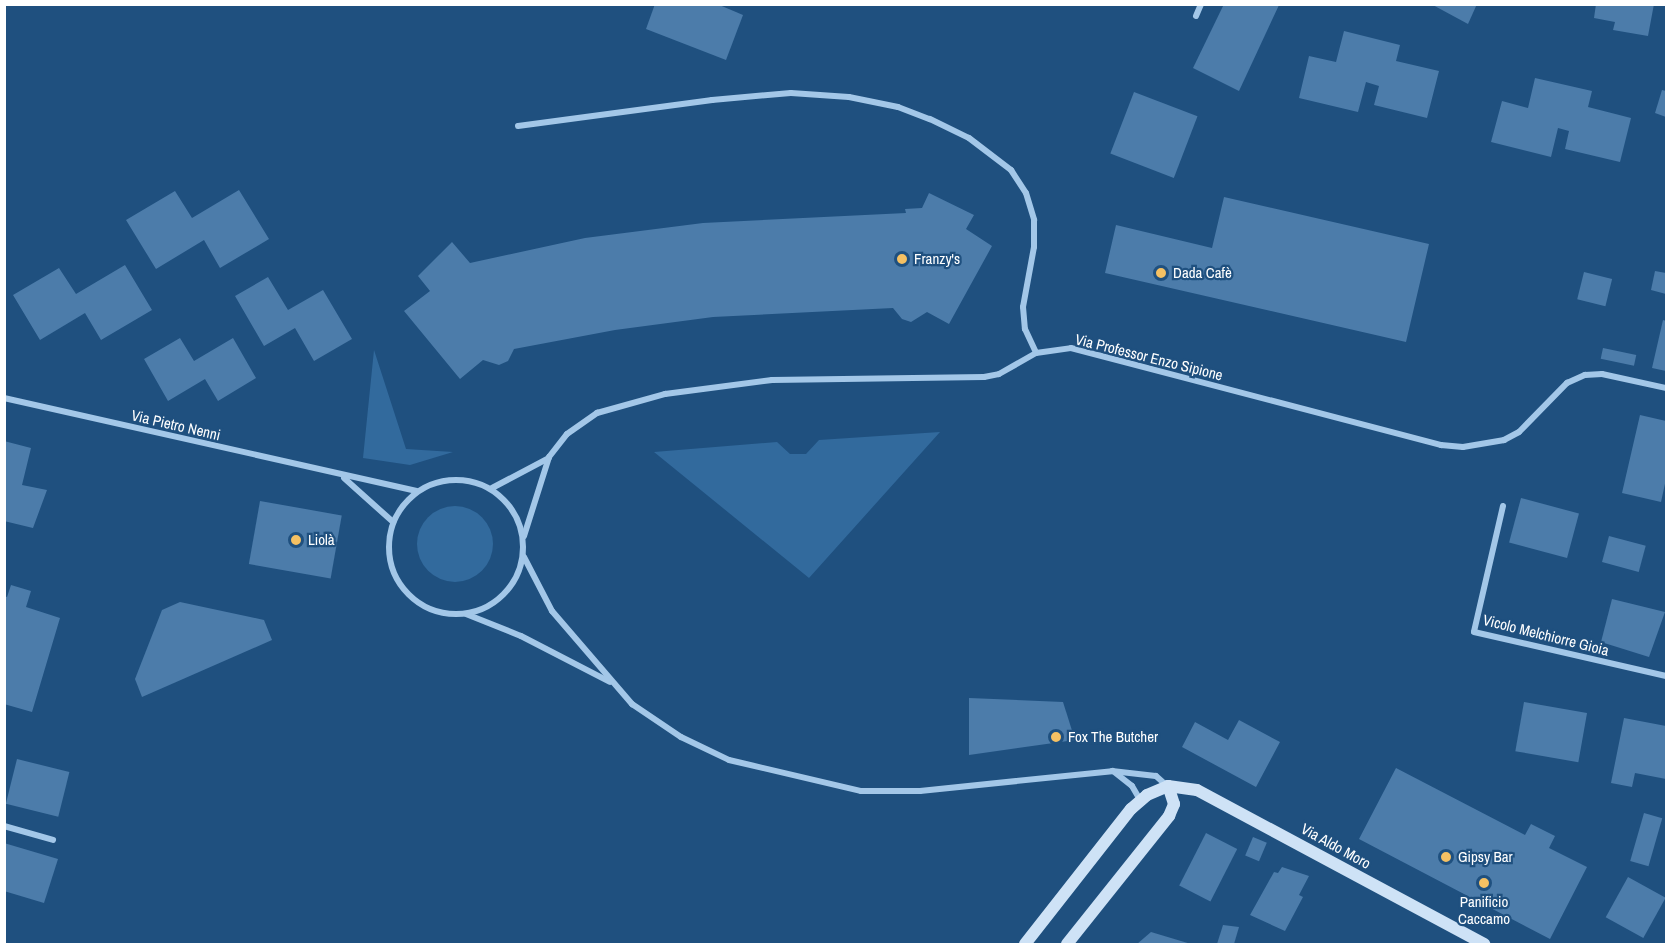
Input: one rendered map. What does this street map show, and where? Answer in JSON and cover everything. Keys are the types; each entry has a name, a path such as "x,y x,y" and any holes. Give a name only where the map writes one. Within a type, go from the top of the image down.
{"street":[{"path":"1196,16 1201,4"},
{"path":"518,126 712,100 791,93 849,97 898,107 930,119 969,138 1011,171 1026,193 1034,220 1034,247 1023,307 1025,329 1036,352"},
{"name":"Via Professor Enzo Sipione","path":"549,457 567,434 597,413 665,394 772,380 984,377 999,374 1036,352 1071,348 1441,445 1462,447 1504,440 1519,432 1568,383 1585,375 1602,374 1666,388"},
{"name":"Via Pietro Nenni","path":"4,398 417,491"},
{"path":"492,488 549,457"},
{"path":"524,536 549,457"},
{"path":"342,475 393,522"},
{"path":"466,614 486,608 504,595 517,578 524,557 524,536 518,517 492,488 467,479 441,480 417,491 403,504 393,522 388,541 397,580 426,607 466,614 521,636 613,684"},
{"name":"Vicolo Melchiorre Gioia","path":"1503,506 1474,632 1666,676"},
{"path":"524,557 552,611 632,704 681,737 729,760 861,791 920,791 1112,771 1156,776 1168,786 1174,804 1169,816 1067,945"},
{"path":"1112,771 1132,786 1140,801"},
{"path":"1025,945 1140,801 1168,786"},
{"name":"Via Aldo Moro","path":"1168,786 1197,790 1484,945"},
{"path":"4,826 53,840"}],"shaded area":[{"path":"374,350 406,449 453,452 410,465 363,458"},
{"path":"940,432 809,578 654,452 777,442 790,454 806,454 819,440"},
{"path":"463,506 476,512 487,523 493,536 491,559 476,576 463,582 447,582 434,576 419,559 417,536 423,523 440,508"}],"building":[{"path":"655,4 717,4 743,15 726,60 646,29"},
{"path":"1224,4 1279,5 1239,91 1193,68"},
{"path":"1431,4 1477,4 1468,24"},
{"path":"1596,4 1654,4 1648,36 1613,30 1615,22 1594,18"},
{"path":"1344,31 1400,45 1396,61 1439,71 1427,118 1374,105 1379,86 1366,82 1358,112 1299,98 1309,56 1336,62"},
{"path":"1535,78 1592,91 1588,107 1631,118 1620,162 1565,149 1569,131 1558,128 1551,157 1491,142 1502,101 1528,108"},
{"path":"1662,90 1666,91 1666,117 1655,113"},
{"path":"1134,92 1197,116 1174,178 1110,154"},
{"path":"239,190 269,239 220,268 204,240 156,269 126,220 175,191 192,218"},
{"path":"929,193 974,215 966,229 992,246 949,324 927,312 911,322 902,319 893,308 713,317 615,330 514,349 508,361 499,365 483,360 460,379 404,311 430,291 418,276 452,242 470,263 585,238 703,223 906,213 905,209 922,208"},
{"path":"1224,197 1429,244 1406,342 1105,273 1116,225 1212,248"},
{"path":"125,265 152,310 101,340 85,313 40,340 13,295 59,268 76,294"},
{"path":"1655,271 1666,273 1666,294 1651,290"},
{"path":"1584,272 1612,279 1605,306 1577,299"},
{"path":"268,277 288,310 323,290 352,339 314,361 295,328 264,346 235,296"},
{"path":"1663,320 1666,321 1666,371 1652,368"},
{"path":"180,338 194,361 233,338 256,378 218,401 205,379 168,401 144,359"},
{"path":"1603,348 1636,355 1634,366 1601,359"},
{"path":"1640,415 1666,421 1666,479 1661,502 1622,493"},
{"path":"4,441 31,448 22,485 47,490 33,528 4,521"},
{"path":"1521,498 1579,514 1567,558 1509,542"},
{"name":"Liolà","path":"260,501 342,515 331,578 249,564"},
{"path":"1609,536 1646,546 1639,572 1602,562"},
{"path":"11,585 31,591 26,607 60,618 32,712 4,704 4,596 7,597"},
{"path":"1612,599 1665,612 1649,657 1601,642"},
{"path":"180,602 264,620 272,640 142,697 135,679 162,610"},
{"path":"969,698 1063,702 1075,740 969,755"},
{"path":"1524,702 1587,713 1578,762 1515,751"},
{"path":"1624,718 1666,726 1666,779 1635,773 1632,787 1611,783"},
{"path":"1239,720 1280,742 1256,787 1182,747 1195,722 1228,740"},
{"path":"17,759 69,772 58,817 6,804"},
{"path":"1396,768 1525,835 1531,824 1555,836 1549,848 1587,867 1550,939 1359,839"},
{"path":"1644,813 1662,818 1648,866 1630,861"},
{"path":"1206,833 1237,849 1210,901 1179,886"},
{"path":"1253,837 1267,843 1259,861 1245,855"},
{"path":"4,843 58,859 44,903 4,891"},
{"path":"1282,867 1309,876 1299,895 1303,897 1285,931 1250,915 1274,872 1278,873"},
{"path":"1628,877 1666,898 1643,938 1606,917"},
{"path":"1223,925 1239,927 1234,944 1217,944"},
{"path":"1151,932 1191,944 1137,944"}],"place":[{"name":"Franzy's","path":"902,259"},
{"name":"Dada Cafè","path":"1161,273"},
{"name":"Liolà","path":"296,540"},
{"name":"Fox The Butcher","path":"1056,737"},
{"name":"Gipsy Bar","path":"1446,857"},
{"name":"Panificio Caccamo","path":"1484,883"}]}
